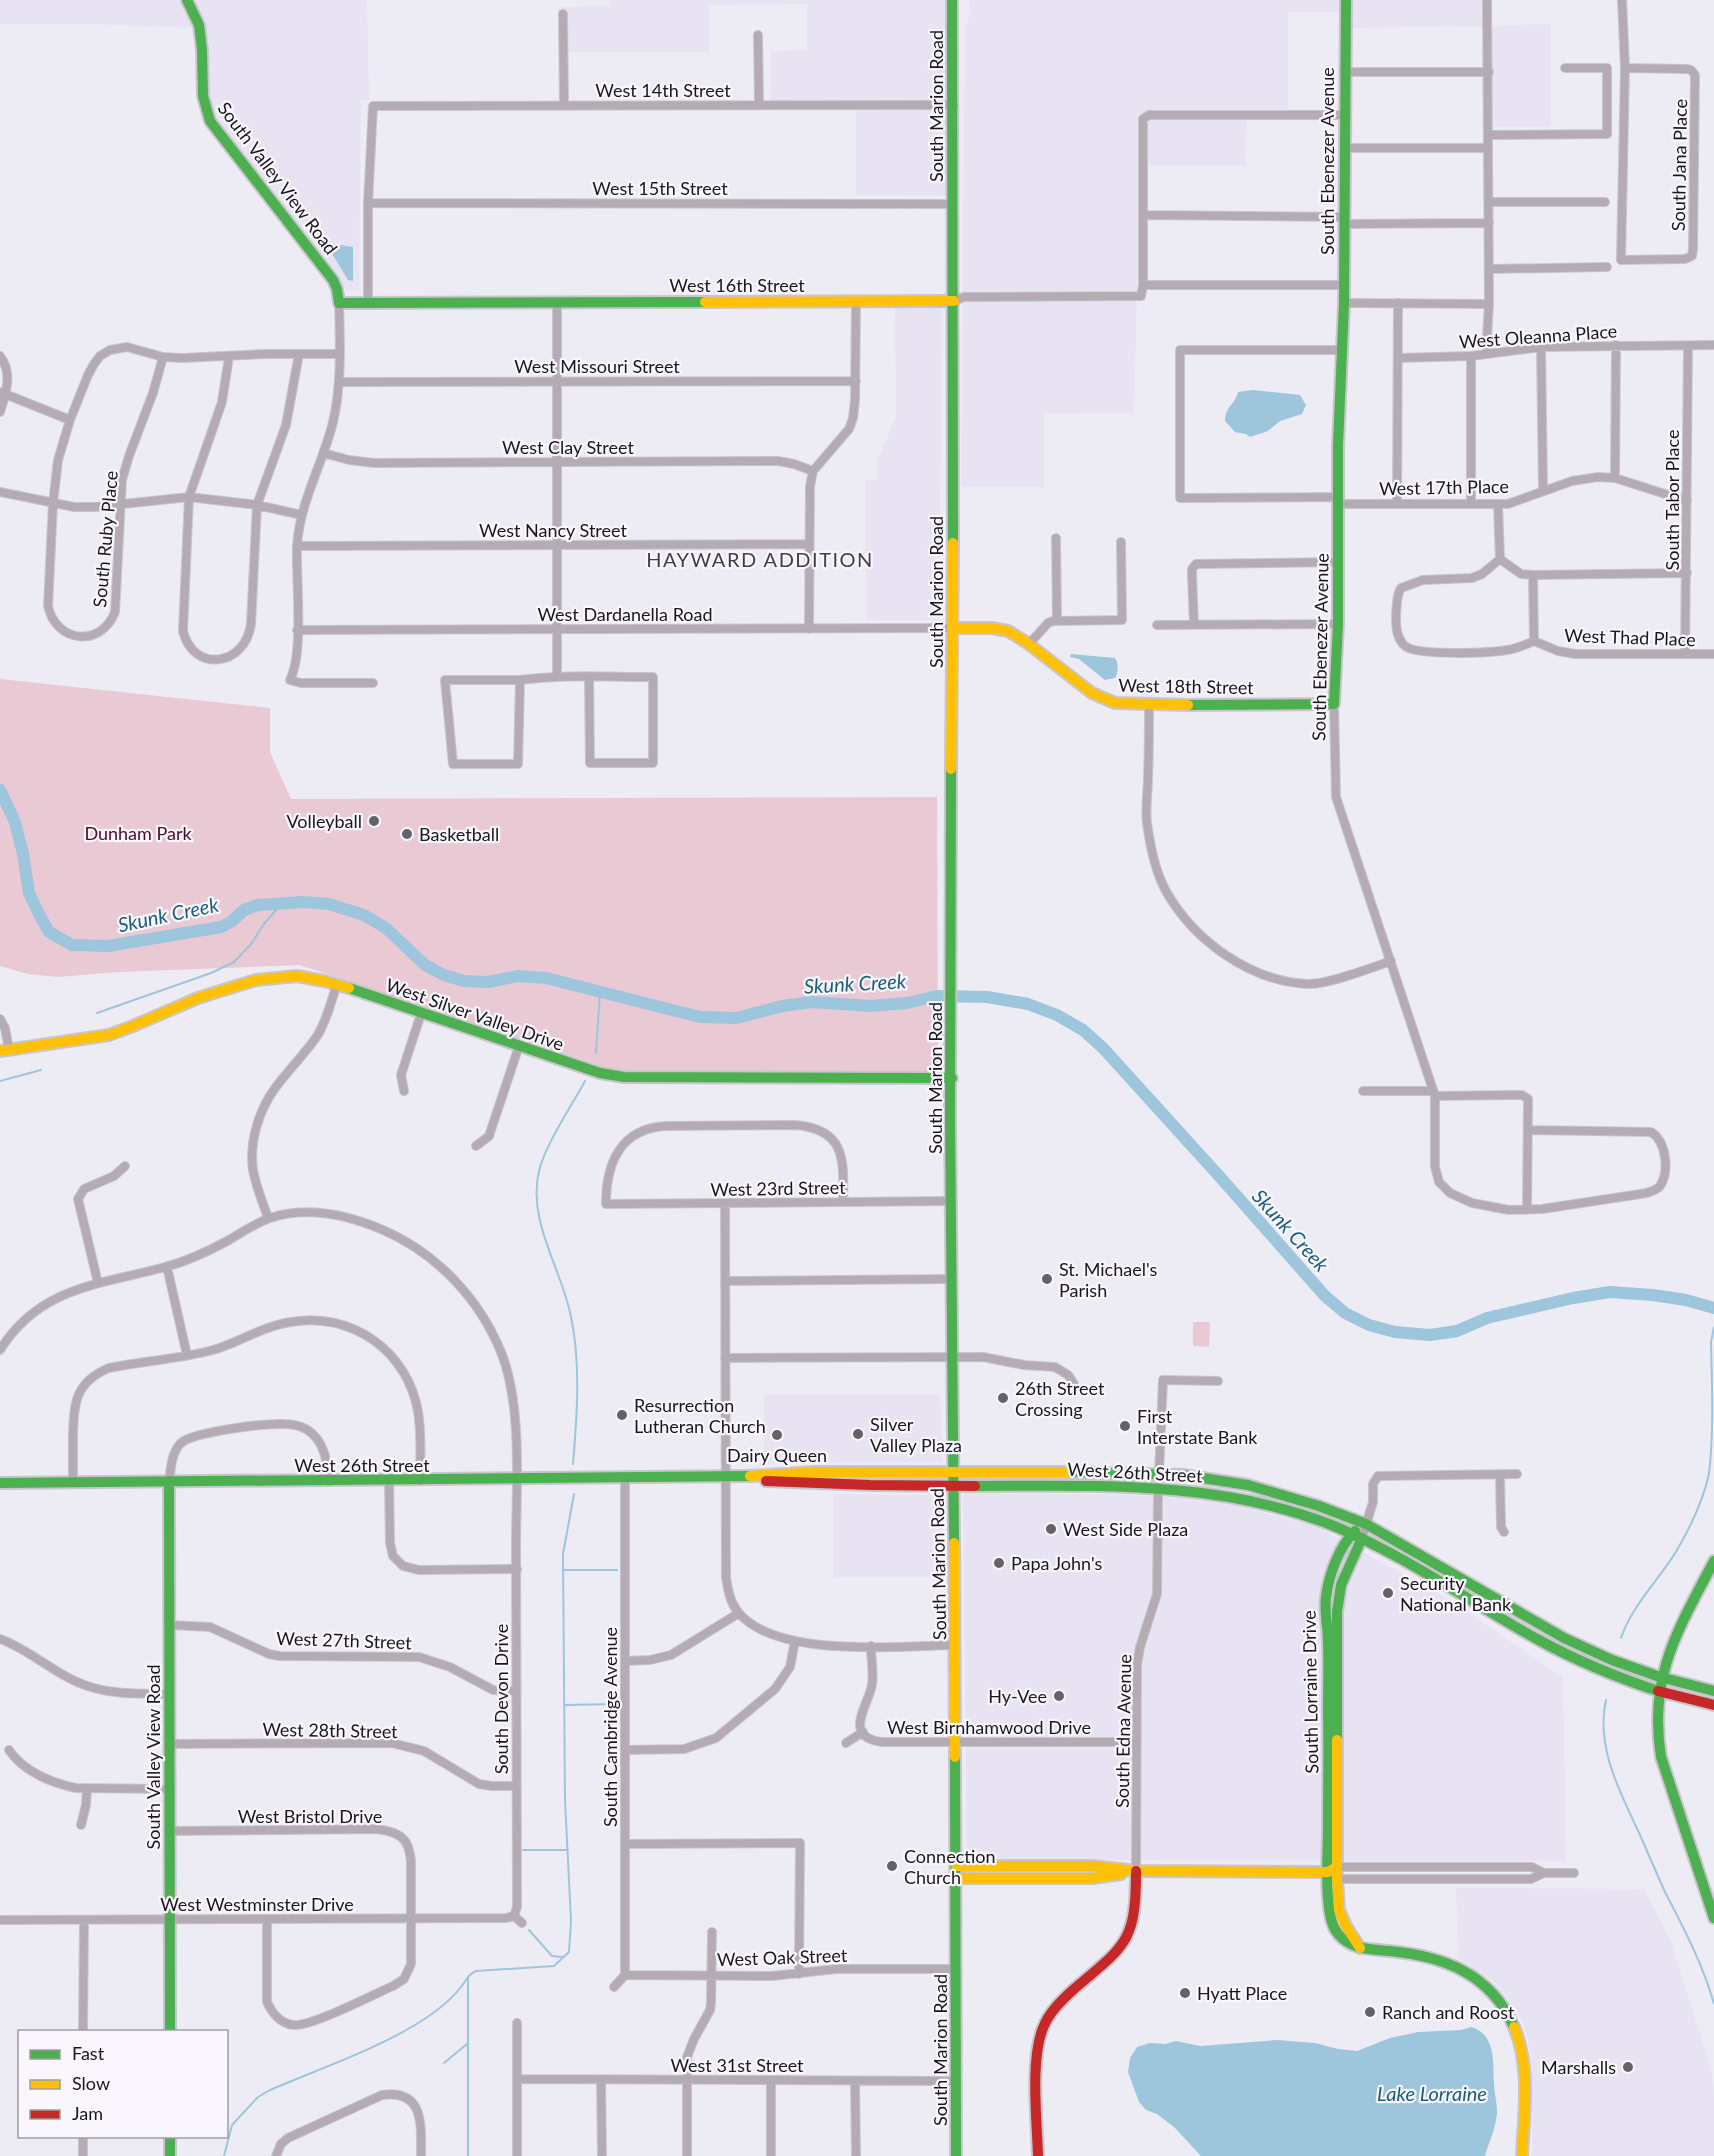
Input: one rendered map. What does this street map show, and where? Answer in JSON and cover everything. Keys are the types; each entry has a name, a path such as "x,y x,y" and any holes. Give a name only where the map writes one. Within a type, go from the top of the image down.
{"main road":[{"name":"South Valley View Road","path":"187,0 199,25 202,44 202,99 210,121 333,280 339,303"},
{"name":"South Marion Road","path":"952,0 954,302 951,1279 956,1742 956,2156"},
{"name":"South Ebenezer Avenue","path":"1334,704 1338,624 1338,445 1344,303 1346,0"},
{"name":"West 16th Street","path":"339,303 954,302"},
{"name":"West 18th Street","path":"952,628 1001,629 1015,634 1092,693 1107,701 1123,704 1334,704"},
{"name":"West Silver Valley Drive","path":"4,1050 84,1040 117,1033 207,995 264,978 284,976 337,984 600,1073 624,1077 952,1078"},
{"name":"West 26th Street","path":"0,1483 516,1481 724,1478 816,1472 1159,1473 1204,1478 1263,1489 1319,1506 1366,1524 1564,1638 1623,1664 1660,1677 1714,1691"},
{"path":"1051,1486 1087,1480 1150,1479 1159,1473"},
{"name":"West 26th Street","path":"724,1478 830,1485 1158,1487 1206,1491 1266,1503 1315,1519 1399,1557 1556,1649 1613,1675 1658,1691 1714,1705"},
{"path":"1158,1487 1161,1482 1174,1480 1263,1489"},
{"name":"South Valley View Road","path":"170,1482 170,2030"},
{"path":"1356,1536 1366,1524"},
{"name":"South Lorraine Drive","path":"1356,1536 1341,1584 1337,1612 1332,1869 1329,1904 1334,1929 1341,1939 1360,1949"},
{"path":"1714,1561 1667,1656 1660,1677 1656,1725 1658,1747 1714,1918"},
{"path":"956,1866 1093,1866 1136,1871 1332,1869 1337,1879 1339,1910 1360,1949 1436,1957 1474,1976 1497,1997 1508,2012 1516,2031 1524,2062 1522,2156"},
{"path":"956,1878 1093,1878 1136,1871"},
{"path":"1038,2156 1038,2049 1042,2029 1058,2003 1073,1989 1108,1964 1126,1941 1134,1920 1136,1871"},
{"path":"170,2138 170,2156"}],"street":[{"path":"1486,354 1489,304 1487,0"},
{"path":"1622,0 1625,68"},
{"path":"563,14 564,105"},
{"path":"758,35 759,105"},
{"path":"1488,135 1606,134 1607,68 1565,68"},
{"name":"South Jana Place","path":"1625,68 1686,69 1691,70 1695,75 1693,249 1689,258 1621,260 1625,68"},
{"path":"1344,72 1489,72"},
{"name":"West 14th Street","path":"368,203 374,106 954,105"},
{"path":"1343,285 1143,285 1143,119 1149,115 1345,115"},
{"path":"1344,148 1488,148"},
{"path":"1489,202 1605,202"},
{"path":"368,203 368,303"},
{"name":"West 15th Street","path":"368,203 953,204"},
{"path":"1143,215 1489,223"},
{"path":"1489,269 1607,267"},
{"name":"West 16th Street","path":"954,302 964,297 1141,296 1143,285"},
{"path":"557,302 557,677"},
{"path":"808,629 809,498 813,471 852,423 856,381 855,302"},
{"path":"339,303 339,382 333,422 303,515 297,546 296,665 290,680 374,683"},
{"path":"1344,303 1489,304"},
{"path":"1397,503 1398,303"},
{"path":"1615,478 1616,345"},
{"name":"West Oleanna Place","path":"1399,358 1471,356 1541,347 1714,345"},
{"name":"South Tabor Place","path":"1686,654 1688,346"},
{"path":"52,503 58,460 70,420 88,375 96,360 105,353 121,347 134,348 163,357 197,359 340,354"},
{"path":"1541,347 1543,491"},
{"name":"West 17th Place","path":"1343,350 1180,350 1180,498 1498,505 1518,501 1560,484 1587,478 1615,478 1687,501"},
{"path":"229,357 222,402 189,496 183,631 185,640 193,651 205,658 213,659 234,654 242,648 248,638 251,624 257,505 286,425 299,354"},
{"path":"0,356 7,372 0,412"},
{"path":"1471,356 1471,504"},
{"name":"South Ruby Place","path":"52,503 48,606 52,620 61,630 79,637 89,636 100,631 110,622 115,612 120,504 125,467 153,393 163,357"},
{"name":"West Missouri Street","path":"339,382 856,381"},
{"path":"3,393 70,420"},
{"name":"West Clay Street","path":"323,453 349,460 374,463 778,461 813,471"},
{"path":"0,492 85,508 189,496 257,505 303,515"},
{"path":"1498,505 1500,559"},
{"path":"1056,538 1057,621"},
{"path":"1029,644 1048,623 1122,620 1121,542"},
{"name":"West Nancy Street","path":"297,546 808,544"},
{"path":"1500,559 1521,574 1533,575 1687,573"},
{"path":"1500,559 1472,578 1423,580 1401,588 1397,596 1397,634 1406,647 1410,650 1438,652 1489,652 1510,650 1534,641 1533,575"},
{"path":"1194,624 1192,569 1196,564 1338,561"},
{"path":"1157,625 1338,624"},
{"name":"West Dardanella Road","path":"297,630 952,628"},
{"name":"West Thad Place","path":"1534,641 1558,651 1575,654 1714,654"},
{"path":"520,680 518,764 453,764 445,680 520,680 557,677 589,677 653,677 653,763 590,763 589,677"},
{"path":"1149,704 1147,820 1157,869 1166,891 1183,916 1229,958 1284,981 1309,985 1350,975 1391,961"},
{"name":"South Ebenezer Avenue","path":"1334,704 1336,797 1434,1093 1435,1167 1439,1182 1445,1189 1460,1198 1482,1206 1497,1210 1527,1210"},
{"path":"0,1350 25,1320 71,1291 167,1267 216,1247 268,1218 255,1182 252,1163 257,1124 267,1100 323,1026 337,984"},
{"path":"404,1091 401,1075 421,1014"},
{"path":"0,1019 4,1028 4,1050"},
{"path":"476,1146 489,1136 519,1046"},
{"path":"1363,1091 1526,1097 1529,1102 1528,1130 1527,1210 1647,1193 1660,1185 1665,1170 1664,1147 1659,1137 1651,1132 1528,1130"},
{"name":"West 23rd Street","path":"843,1202 842,1155 831,1139 807,1126 646,1128 624,1144 612,1162 607,1175 606,1204 843,1202 951,1201"},
{"path":"98,1283 78,1199 84,1190 114,1176 125,1166"},
{"path":"725,1203 724,1478 726,1578 733,1604 739,1613 757,1628 795,1641 834,1646 955,1646"},
{"name":"South Devon Drive","path":"268,1218 291,1214 336,1215 372,1226 415,1247 456,1282 486,1322 507,1369 514,1405 516,1481 517,1907 514,1916"},
{"path":"167,1267 187,1355"},
{"path":"725,1281 951,1279"},
{"path":"73,1483 74,1406 88,1380 110,1368 215,1349 273,1326 301,1320 330,1321 359,1331 376,1341 404,1372 412,1392 419,1423 420,1481"},
{"path":"725,1358 983,1357 1024,1365 1055,1367 1068,1375 1074,1384"},
{"path":"1159,1473 1163,1380 1218,1381"},
{"path":"170,1482 174,1453 188,1438 282,1424 306,1429 316,1438 325,1453 329,1482"},
{"path":"1500,1474 1501,1527 1504,1532"},
{"path":"1366,1524 1373,1502 1373,1484 1378,1476 1517,1474"},
{"name":"South Cambridge Avenue","path":"625,1479 625,1975"},
{"path":"389,1481 390,1543 393,1556 403,1566 419,1570 517,1569"},
{"name":"South Edna Avenue","path":"1136,1871 1138,1656 1157,1594 1158,1487"},
{"path":"625,1661 650,1660 672,1655 739,1613"},
{"name":"West 27th Street","path":"170,1625 210,1627 269,1654 279,1656 419,1657 450,1667 493,1690 516,1691"},
{"path":"0,1639 16,1645 64,1676 92,1688 132,1694 169,1694"},
{"path":"625,1750 684,1749 716,1738 742,1719 775,1689 790,1666 795,1641"},
{"name":"West Birnhamwood Drive","path":"871,1646 872,1681 859,1719 862,1732 872,1740 882,1742 1136,1742"},
{"path":"846,1743 862,1732"},
{"name":"West 28th Street","path":"170,1744 392,1743 424,1751 479,1784 516,1786"},
{"path":"9,1749 20,1762 43,1777 66,1786 169,1789"},
{"path":"81,1825 87,1805 87,1788"},
{"name":"West Bristol Drive","path":"170,1831 376,1829 395,1833 405,1840 410,1852 411,1917"},
{"path":"625,1844 800,1843 799,1974"},
{"path":"1332,1869 1532,1867 1544,1873 1574,1873"},
{"path":"1337,1879 1532,1879 1544,1873"},
{"path":"514,1916 522,1923"},
{"name":"West Westminster Drive","path":"0,1920 267,1920 506,1918 514,1916"},
{"path":"267,1920 267,2002 282,2022 294,2025 312,2022 404,1979 411,1964 411,1917"},
{"path":"83,2030 84,1920"},
{"path":"687,2156 687,2057 710,2010 712,1932"},
{"name":"West Oak Street","path":"625,1975 799,1974 836,1970 956,1969"},
{"path":"614,1987 625,1975"},
{"path":"517,2023 518,2156"},
{"name":"West 31st Street","path":"518,2079 956,2081"},
{"path":"601,2080 602,2156"},
{"path":"771,2080 771,2156"},
{"path":"855,2080 856,2156"},
{"path":"276,2156 281,2144 288,2138 389,2094 408,2098 416,2107 421,2122 421,2156"},
{"path":"83,2138 83,2156"}],"shaded area":[{"path":"0,0 181,0 195,28 90,24 0,24"},
{"path":"191,0 367,0 369,100 361,100 359,290 346,291 335,270 211,112 207,100 206,29"},
{"path":"610,0 949,0 950,196 856,195 856,110 770,110 771,51 807,49 807,4 709,5 709,52 558,52 558,7 609,6"},
{"path":"969,0 1338,0 1339,12 1288,12 1288,118 1247,118 1245,166 1140,166 1134,413 1044,414 1044,487 961,487 965,27 970,15"},
{"path":"1352,0 1483,0 1484,26 1551,24 1551,127 1483,127 1483,26 1352,28"},
{"path":"895,307 942,307 939,620 866,620 865,480 878,480 877,461 896,417"},
{"path":"764,1394 940,1394 942,1462 764,1463"},
{"path":"963,1493 1106,1494 1181,1498 1238,1506 1317,1527 1443,1596 1563,1677 1566,1861 967,1860"},
{"path":"833,1494 942,1495 942,1577 833,1577"},
{"path":"1456,1888 1644,1889 1671,1942 1711,2069 1714,2090 1714,2156 1532,2156 1532,2080 1530,2053 1524,2025 1495,1982 1458,1958"}],"green space":[{"name":"Dunham Park","path":"0,679 270,708 270,752 291,799 937,797 938,1073 623,1073 300,965 119,972 58,977 28,974 0,966"},
{"path":"1193,1322 1210,1322 1209,1347 1193,1346"}],"water":[{"path":"333,244 353,247 353,281 348,280 328,247"},
{"path":"1253,390 1300,395 1306,405 1302,414 1280,421 1268,431 1250,437 1235,432 1225,421 1227,412 1238,392"},
{"path":"1071,654 1115,658 1117,674 1115,678 1105,680 1079,659 1070,657"},
{"name":"Lake Lorraine","path":"1471,2027 1485,2036 1493,2058 1497,2115 1485,2156 1201,2156 1174,2127 1157,2114 1146,2110 1139,2102 1128,2072 1130,2058 1137,2047 1150,2043 1165,2044 1176,2041 1200,2046 1277,2040 1315,2043 1357,2051 1390,2038 1418,2032 1461,2030"}],"waterway":[{"name":"Skunk Creek","path":"0,790 15,822 29,893 49,932 72,945 108,946 221,927 231,922 244,910 258,905 303,902 329,904 364,915 386,928 425,965 444,975 464,981 488,982 518,976 546,978 700,1017 737,1018 782,1006 812,1002 870,1006 907,1003 937,996 987,997 1028,1004 1057,1015 1083,1030 1103,1048 1325,1296 1345,1313 1369,1325 1395,1332 1430,1335 1457,1331 1487,1318 1610,1292 1686,1300 1714,1308"},
{"path":"97,1013 211,973 234,962 251,944 282,903"},
{"path":"596,1053 600,992"},
{"path":"0,1081 41,1070"},
{"path":"573,1464 577,1390 574,1335 567,1299 541,1227 537,1190 542,1160 559,1125 585,1081"},
{"path":"1621,1638 1632,1614 1682,1541 1696,1513 1709,1474 1712,1441 1711,1342 1714,1327"},
{"path":"224,2156 232,2125 258,2097 409,2029 445,2004 476,1971 554,1966 569,1952 571,1921 565,1800 563,1554 574,1494"},
{"path":"563,1570 617,1570"},
{"path":"1606,1700 1604,1735 1618,1787 1698,1960 1714,2004"},
{"path":"564,1705 618,1704"},
{"path":"523,1850 567,1850"},
{"path":"529,1930 552,1956 562,1957"},
{"path":"468,1977 468,2156"},
{"path":"444,2063 467,2044"}],"traffic: fast":[{"path":"187,0 199,25 203,96 210,121 333,280 339,303 705,302"},
{"path":"952,0 953,543"},
{"path":"1188,705 1334,704 1338,624 1338,445 1344,303 1346,0"},
{"path":"951,769 950,1118 954,1543"},
{"path":"349,988 600,1073 624,1077 952,1078"},
{"path":"1068,1472 1183,1475 1248,1485 1319,1506 1366,1524 1564,1638 1612,1660 1660,1677"},
{"path":"0,1483 750,1476"},
{"path":"169,1482 170,2030"},
{"path":"975,1486 1158,1489 1247,1500 1291,1511 1334,1526 1387,1551 1566,1654 1658,1691"},
{"path":"1355,1531 1349,1537 1336,1561 1327,1588 1326,1603 1328,1636 1327,1880 1332,1922 1339,1935 1350,1944 1428,1958 1464,1971 1492,1993 1514,2027"},
{"path":"1337,1740 1337,1612 1341,1585 1362,1538"},
{"path":"1714,1561 1669,1654 1659,1702 1658,1728 1661,1757 1714,1918"},
{"path":"1660,1677 1714,1691"},
{"path":"955,1757 956,2156"},
{"path":"170,2138 170,2156"}],"traffic: slow":[{"path":"705,302 954,301"},
{"path":"951,769 953,543"},
{"path":"952,628 992,628 1008,631 1026,642 1092,693 1115,703 1188,705"},
{"path":"0,1051 109,1035 198,998 256,980 297,976 349,988"},
{"path":"750,1476 816,1472 1068,1472"},
{"path":"954,1543 955,1757"},
{"path":"1337,1740 1339,1910 1360,1948"},
{"path":"956,1866 1093,1866 1136,1871 1328,1872 1333,1869"},
{"path":"956,1878 1093,1878 1121,1874"},
{"path":"1514,2027 1525,2074 1522,2156"}],"traffic: jam":[{"path":"766,1481 975,1486"},
{"path":"1658,1691 1714,1705"},
{"path":"1038,2156 1035,2073 1043,2028 1060,2002 1106,1962 1124,1940 1134,1913 1136,1871"}],"place":[{"name":"Volleyball","path":"374,821"},
{"name":"Basketball","path":"407,834"},
{"name":"St. Michael's Parish","path":"1047,1279"},
{"name":"26th Street Crossing","path":"1003,1398"},
{"name":"Resurrection Lutheran Church","path":"622,1415"},
{"name":"First Interstate Bank","path":"1125,1426"},
{"name":"Silver Valley Plaza","path":"858,1434"},
{"name":"Dairy Queen","path":"777,1435"},
{"name":"West Side Plaza","path":"1051,1529"},
{"name":"Papa John's","path":"999,1563"},
{"name":"Security National Bank","path":"1388,1593"},
{"name":"Hy-Vee","path":"1059,1696"},
{"name":"Connection Church","path":"892,1866"},
{"name":"Hyatt Place","path":"1185,1993"},
{"name":"Ranch and Roost","path":"1370,2012"},
{"name":"Marshalls","path":"1628,2067"}],"district":[{"name":"HAYWARD ADDITION","path":"760,559"}]}
